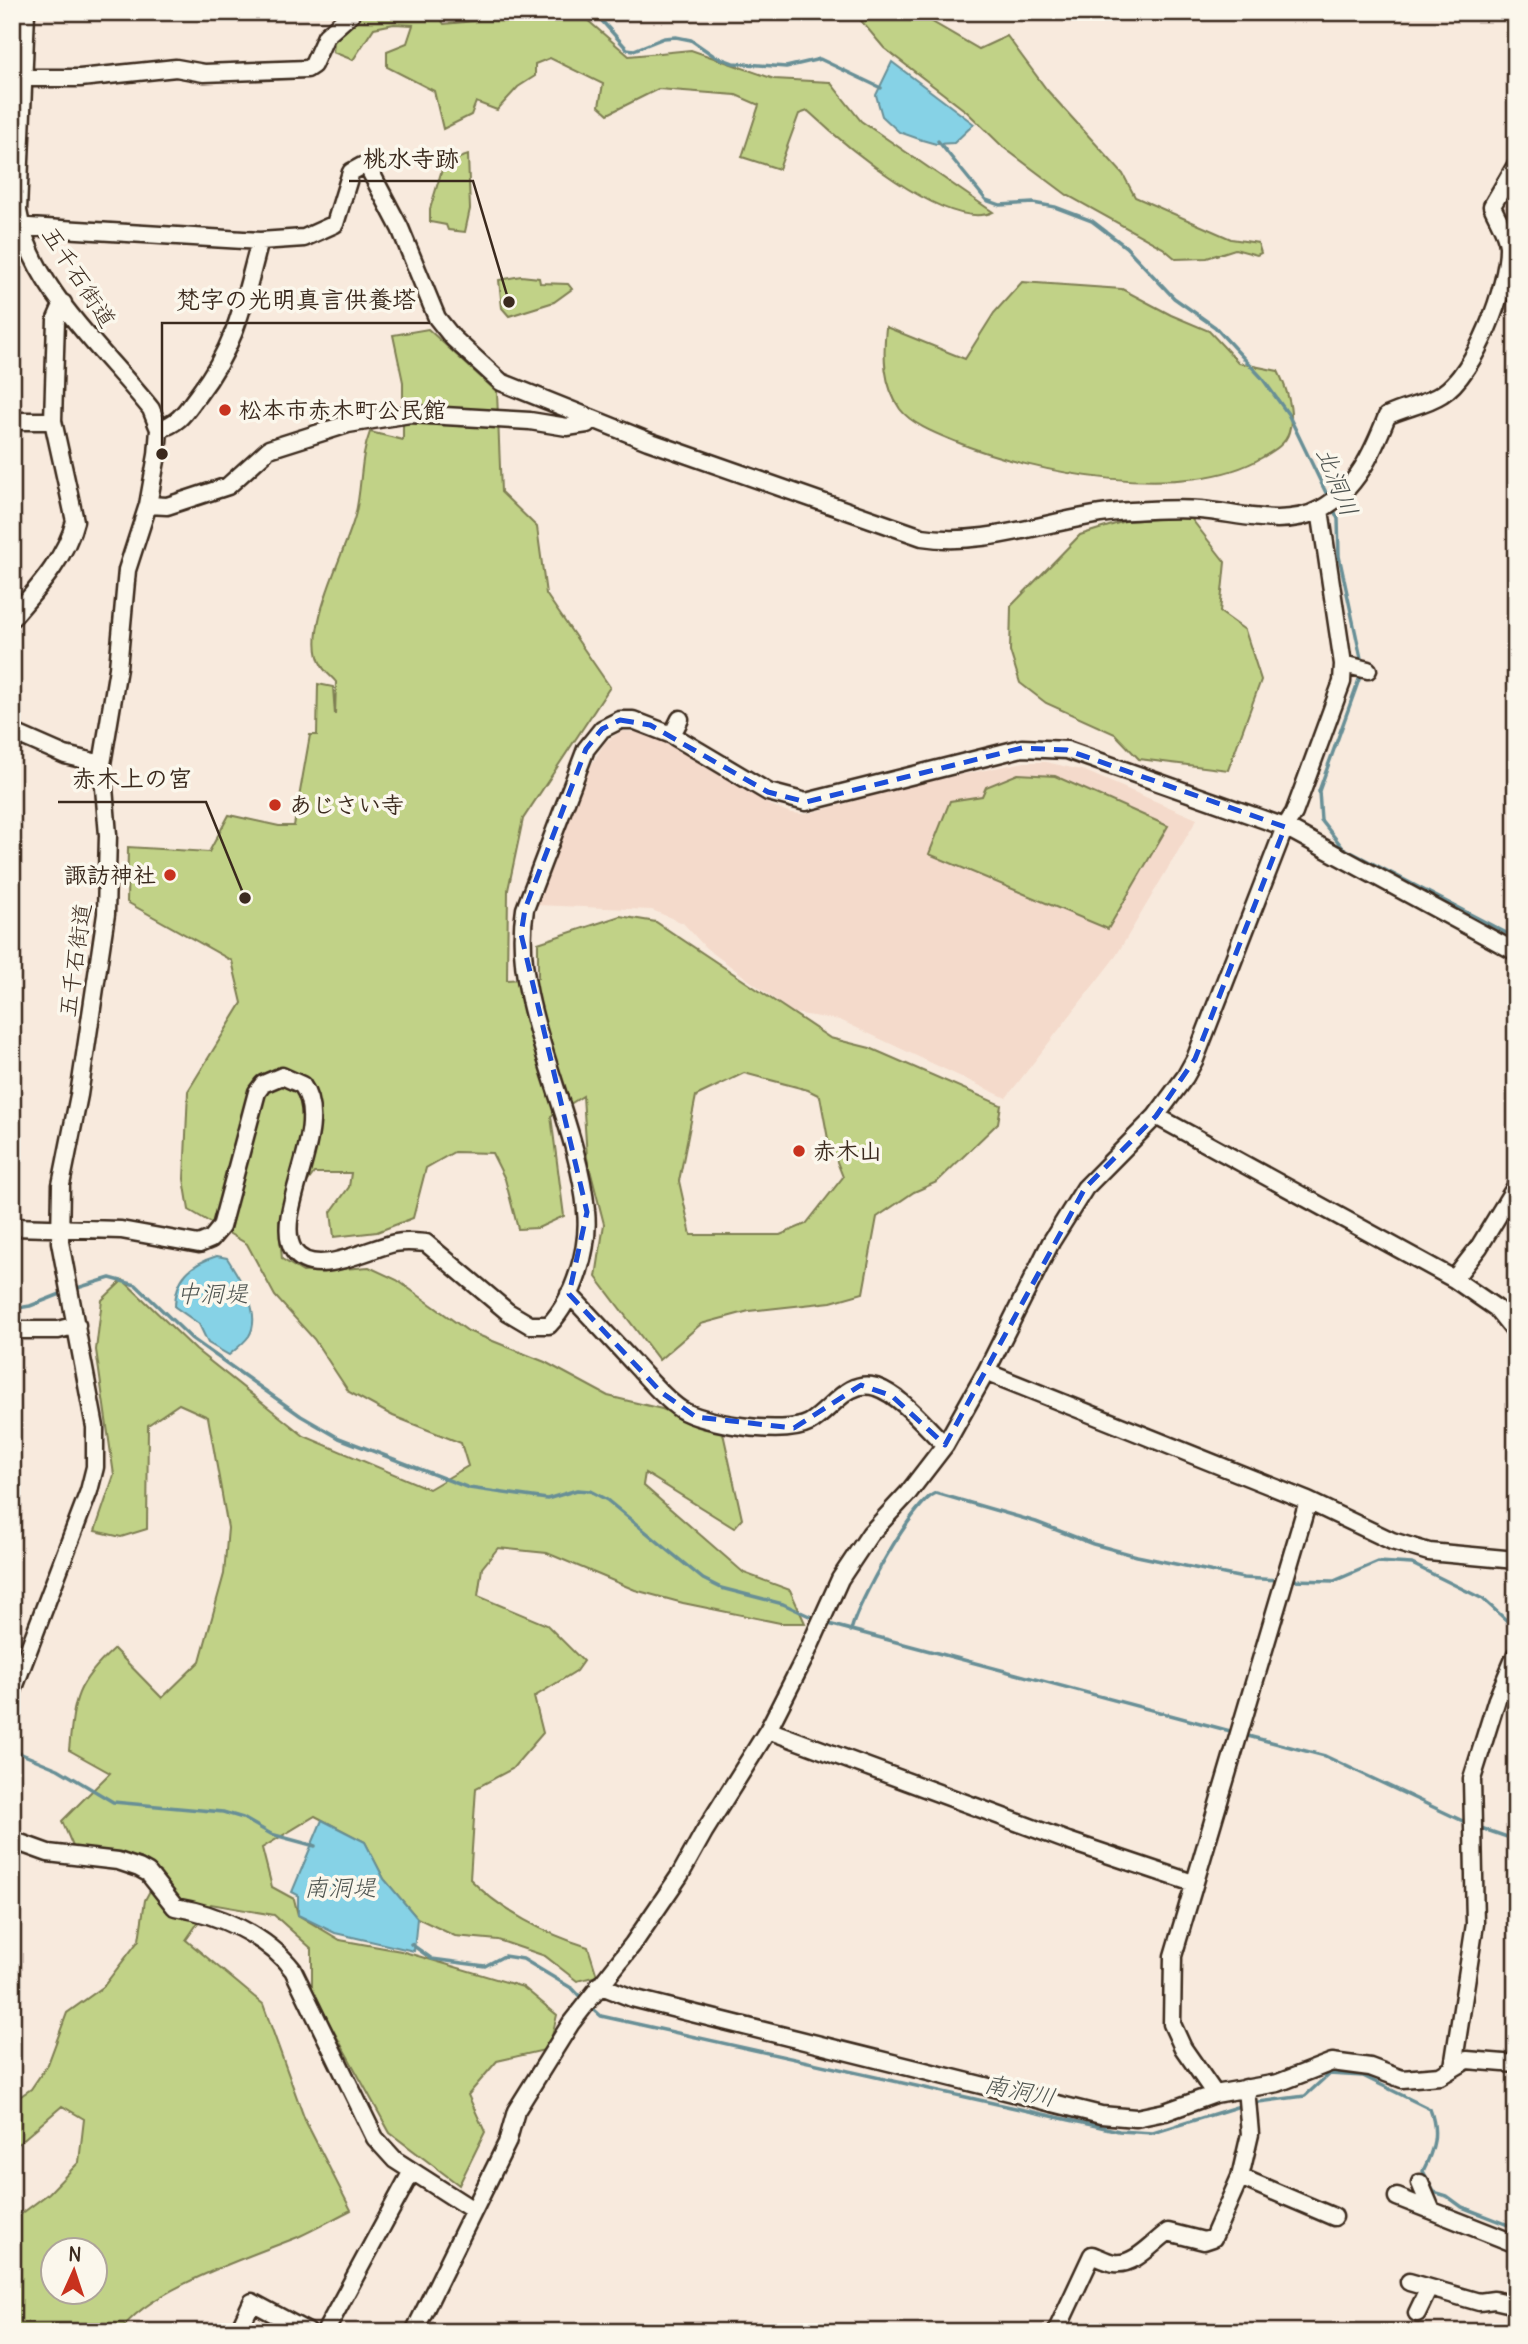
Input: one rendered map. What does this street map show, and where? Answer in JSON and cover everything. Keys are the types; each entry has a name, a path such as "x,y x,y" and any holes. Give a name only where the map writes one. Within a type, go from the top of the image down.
{"street":[{"name":"五千石街道","path":"12,1693 89,1491 95,1467 95,1427 59,1226 61,1185 79,1095 106,914 108,835 102,764 118,668 127,570 148,505 159,429 151,409 63,303 16,226 25,78 19,37 26,12"},
{"path":"25,78 80,78 176,68 204,73 307,69 313,65 326,36 353,12"},
{"path":"16,226 260,241 304,238 335,224 351,172 362,166 368,167 400,228 437,318 453,338 501,382 591,419 922,537 952,542 1129,511 1199,510 1249,518 1283,517 1320,510 1349,487 1374,450 1387,416 1442,394 1458,382 1489,328 1508,285 1508,246 1492,206 1516,165"},
{"path":"159,429 177,424 228,351 244,308 260,241"},
{"path":"12,618 44,581 71,537 75,521 53,421 56,319 63,303"},
{"path":"148,505 167,506 228,486 269,449 348,424 410,414 530,421 567,428 587,424 591,419"},
{"path":"12,421 53,421"},
{"path":"414,2332 507,2143 516,2111 571,2023 680,1875 768,1730 840,1579 870,1534 945,1445 986,1372 1051,1242 1085,1188 1156,1116 1195,1059 1285,827 1294,813 1324,738 1342,682 1355,667 1320,510"},
{"path":"672,735 680,719"},
{"path":"12,1227 59,1226 121,1230 199,1244 211,1239 221,1227 257,1092 273,1078 282,1076 302,1085 311,1102 309,1136 290,1230 294,1251 302,1259 311,1264 322,1264 392,1244 411,1241 426,1243 508,1312 530,1325 549,1325 561,1312 569,1294 582,1253 587,1212 526,975 521,934 525,909 593,737 620,720 650,725 672,735 768,792 806,802 1022,748 1067,750 1285,827 1516,952"},
{"path":"12,744 17,734 65,755 102,764"},
{"path":"1156,1116 1454,1279 1496,1308 1516,1333"},
{"path":"1454,1279 1479,1247 1516,1185"},
{"path":"569,1294 661,1392 680,1409 696,1417 738,1426 794,1429 810,1423 846,1392 862,1385 875,1387 892,1396 945,1445"},
{"path":"12,1330 58,1330 77,1325"},
{"path":"986,1372 1308,1501 1392,1541 1430,1552 1516,1560"},
{"path":"1215,2094 1183,2048 1172,2024 1173,1956 1308,1501"},
{"path":"1453,2067 1475,1924 1472,1779 1497,1699 1516,1654"},
{"path":"768,1730 1068,1841 1193,1883"},
{"path":"12,1840 48,1853 118,1861 138,1868 148,1873 175,1907 199,1911 227,1922 281,1955 293,1970 375,2138 395,2160 473,2210"},
{"path":"600,1985 632,1998 1101,2115 1136,2118 1165,2112 1215,2094 1278,2083 1332,2062 1370,2067 1402,2079 1440,2076 1467,2060 1516,2064"},
{"path":"1056,2332 1092,2255 1113,2263 1135,2258 1168,2232 1209,2241 1240,2177 1250,2134 1246,2088"},
{"path":"325,2332 412,2171"},
{"path":"1240,2177 1334,2217"},
{"path":"1420,2183 1432,2209"},
{"path":"1397,2197 1516,2244"},
{"path":"1409,2282 1479,2302 1494,2300 1516,2305"},
{"path":"1417,2313 1429,2288"},
{"path":"238,2332 252,2302 308,2332"}],"highlighted area":[{"path":"620,720 650,725 768,792 806,802 1022,748 1067,750 1285,827 1195,1059 1156,1116 1085,1188 945,1445 892,1396 861,1385 794,1428 696,1417 661,1392 569,1294 587,1212 521,934 525,909 586,749 602,729"}],"shaded area":[{"path":"622,731 638,732 665,742 768,804 791,813 806,814 930,781 1025,762 1046,762 1085,771 1197,819 1116,956 1006,1098 840,1020 793,1013 706,948 683,923 652,910 536,905 586,774 605,742"}],"green space":[{"path":"371,12 436,12 444,24 475,21 491,12 578,12 629,56 691,50 774,79 830,82 861,121 993,212 973,215 949,209 923,197 869,162 808,111 799,114 779,169 742,157 759,105 736,95 658,89 608,114 599,106 603,84 550,58 535,64 535,76 518,87 497,110 476,102 471,115 443,129 434,91 387,67 387,51 407,43 413,25 394,24 374,28 353,60 333,52 335,35 357,16"},
{"path":"841,12 915,12 979,49 1007,36 1047,90 1123,174 1135,197 1231,239 1258,243 1261,253 1257,255 1235,249 1207,258 1176,259 1163,248 1067,195 1003,147 967,112 884,48 858,17"},
{"path":"468,155 470,209 465,232 448,230 446,225 430,222 430,209 444,163"},
{"path":"521,276 539,278 540,283 568,284 572,289 554,302 509,316 502,308 499,280"},
{"path":"1022,282 1122,289 1171,315 1209,331 1239,363 1278,371 1291,409 1291,424 1287,436 1282,444 1263,457 1231,471 1194,479 1153,481 1110,479 1025,464 954,441 917,424 900,409 890,390 885,359 886,327 965,359 994,313"},
{"path":"428,329 497,392 501,492 537,527 546,594 610,687 523,819 508,890 507,980 538,978 538,943 620,916 656,922 830,1038 870,1048 1001,1105 998,1123 937,1182 914,1192 877,1217 863,1293 831,1302 749,1311 701,1324 659,1360 596,1277 604,1224 587,1158 583,1096 551,1116 564,1216 538,1228 518,1229 505,1179 492,1153 454,1152 426,1168 413,1218 377,1232 334,1237 331,1212 349,1187 351,1173 314,1173 279,1221 282,1259 303,1272 369,1267 397,1280 468,1331 545,1362 608,1396 662,1409 723,1433 742,1519 734,1528 645,1473 643,1485 744,1573 790,1590 805,1623 780,1623 683,1603 635,1590 547,1553 498,1548 482,1568 478,1596 547,1625 583,1661 576,1671 534,1697 543,1733 512,1769 476,1788 470,1879 482,1891 525,1920 588,1947 597,1976 577,1981 545,1956 498,1940 455,1936 417,1918 384,1879 365,1842 315,1816 262,1848 272,1887 294,1899 298,1915 340,1940 401,1951 523,1987 557,2015 549,2049 497,2061 468,2095 485,2132 459,2185 390,2133 312,1992 312,1949 274,1915 211,1904 186,1940 263,2004 305,2120 351,2210 298,2237 175,2288 133,2317 120,2332 12,2332 12,2221 49,2193 79,2162 84,2119 62,2106 18,2144 12,2139 12,2102 31,2089 48,2064 67,2013 103,1987 139,1940 145,1900 160,1872 118,1856 74,1849 62,1821 110,1773 69,1750 75,1705 91,1672 114,1649 162,1698 200,1661 224,1574 228,1528 208,1417 179,1404 148,1425 147,1529 121,1537 95,1531 114,1475 96,1350 102,1300 123,1280 196,1350 304,1436 429,1489 468,1466 461,1443 393,1416 349,1392 314,1339 275,1296 247,1244 189,1210 184,1179 188,1091 242,1003 232,961 127,902 128,847 209,852 229,815 279,826 294,826 310,735 317,735 318,684 333,687 335,715 336,682 322,666 317,651 321,612 356,512 370,432 403,440 403,382 393,335","holes":["744,1073 808,1090 820,1096 828,1139 843,1177 806,1224 780,1235 691,1235 679,1181 696,1096"]},
{"path":"1190,517 1225,562 1220,612 1245,630 1261,680 1228,770 1139,759 1115,734 1046,703 1020,683 1010,651 1011,606 1080,535 1125,521"},
{"path":"1018,774 1055,776 1168,826 1108,929 929,854 950,801 982,796 986,787"}],"water":[{"path":"892,62 974,124 954,143 936,144 899,132 882,116 876,95"},
{"name":"中洞堤","path":"217,1256 227,1258 248,1296 253,1317 249,1336 229,1355 208,1343 199,1324 175,1307 178,1288 186,1273 199,1263"},
{"name":"南洞堤","path":"322,1820 365,1842 384,1879 417,1918 414,1951 335,1933 298,1915 298,1895 292,1892"}],"waterway":[{"name":"北洞川","path":"594,12 627,49 634,50 664,38 676,37 691,40 714,56 733,63 786,67 820,59 881,88"},
{"name":"北洞川","path":"938,141 986,200 1000,205 1033,203 1055,207 1092,221 1126,247 1174,298 1215,327 1262,378 1288,414 1329,499"},
{"name":"北洞川","path":"1332,506 1338,519 1339,556 1362,663"},
{"name":"北洞川","path":"1361,674 1319,791 1321,820 1343,848 1516,938"},
{"path":"74,1289 110,1278 136,1285 191,1338 301,1416 339,1438 469,1488 547,1499 577,1490 590,1491 607,1500 703,1579 721,1588 783,1604 818,1620"},
{"path":"12,1309 30,1306 63,1293"},
{"path":"851,1631 874,1578 900,1534 926,1500 936,1493 1036,1522 1093,1544 1137,1556 1243,1578 1279,1580"},
{"path":"1290,1580 1334,1581 1378,1562 1412,1564 1483,1599 1516,1629"},
{"path":"825,1623 1234,1732"},
{"path":"1244,1735 1325,1756 1467,1823"},
{"path":"12,1750 58,1769 113,1802 223,1812 243,1818 271,1834 315,1846"},
{"path":"1478,1827 1516,1840"},
{"name":"南洞川","path":"411,1944 432,1959 485,1966 504,1956 523,1959 573,1989 584,2001"},
{"name":"南洞川","path":"590,2006 601,2016 1119,2131 1153,2133 1243,2105"},
{"name":"南洞川","path":"1251,2103 1305,2096 1329,2074 1363,2076 1430,2109 1434,2141 1423,2171 1434,2192 1447,2196 1462,2207 1516,2228"}],"place":[{"name":"桃水寺跡","path":"509,302"},
{"name":"松本市赤木町公民館","path":"225,410"},
{"name":"梵字の光明真言供養塔","path":"162,454"},
{"name":"あじさい寺","path":"275,805"},
{"name":"諏訪神社","path":"170,875"},
{"name":"赤木上の宮","path":"245,898"},
{"name":"赤木山","path":"799,1151"}]}
